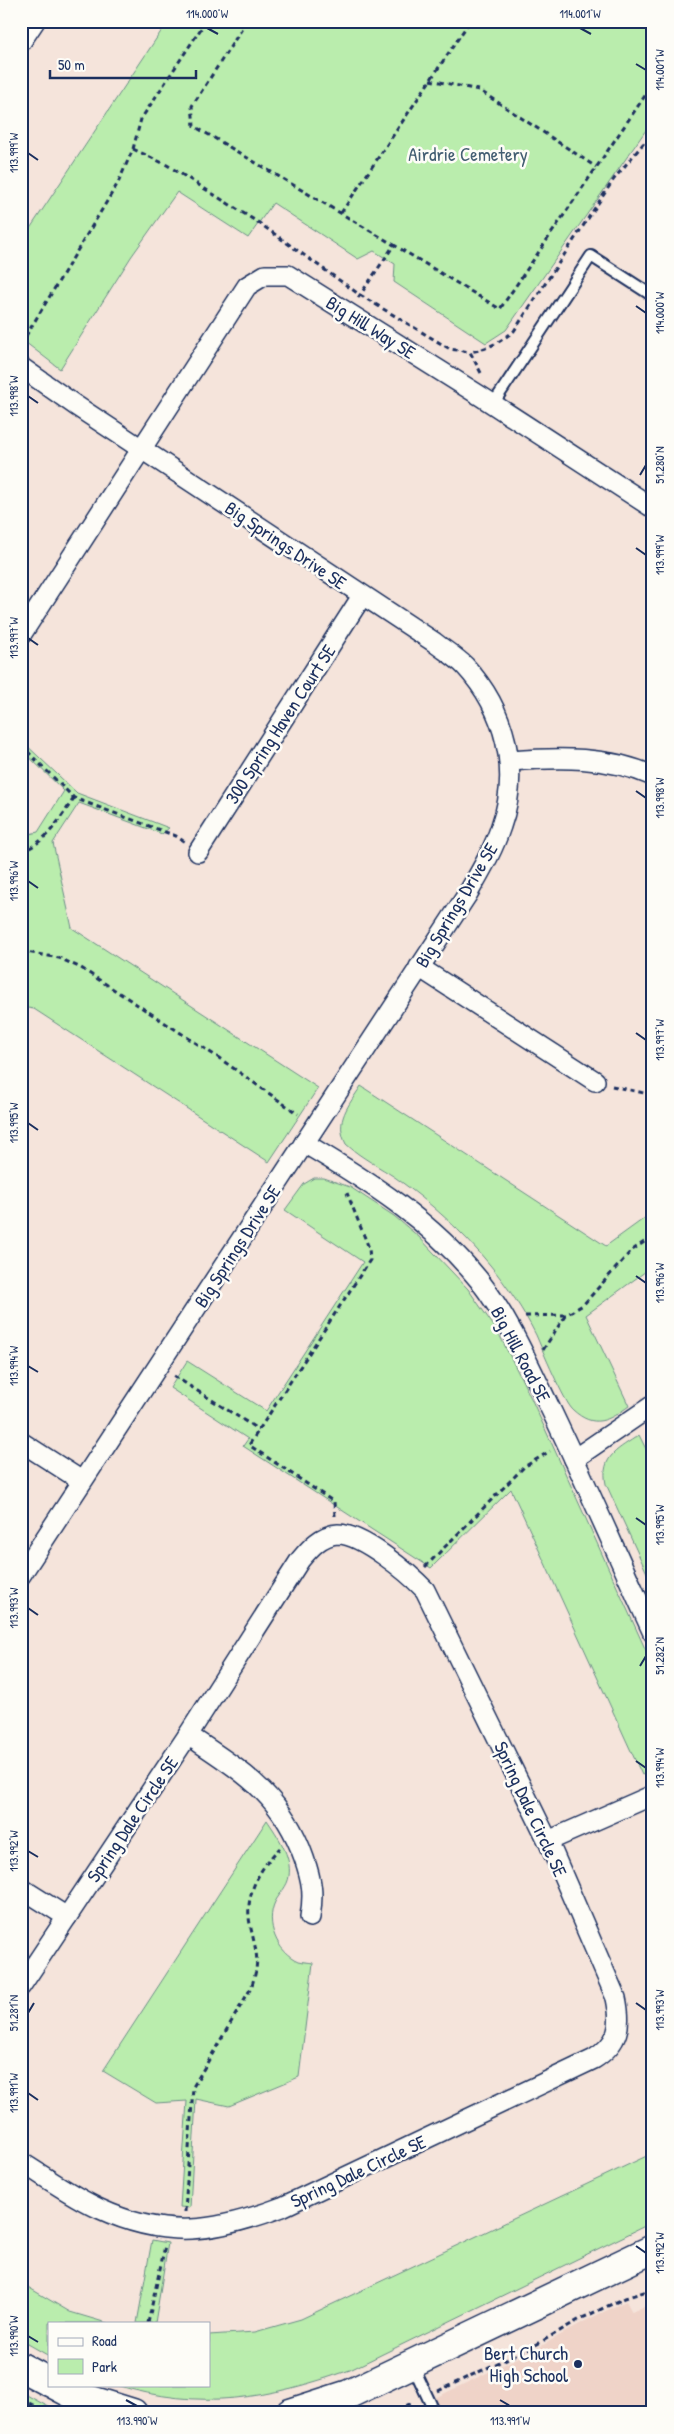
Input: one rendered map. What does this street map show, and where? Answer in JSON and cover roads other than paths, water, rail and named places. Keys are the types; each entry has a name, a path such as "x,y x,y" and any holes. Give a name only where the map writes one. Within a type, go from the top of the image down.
{"main road":[{"path":"290,2413 349,2394 653,2249"},
{"path":"21,2367 48,2381"},
{"path":"57,2386 72,2394 133,2413"}],"street":[{"path":"21,42 35,21"},
{"name":"Big Hill Way SE","path":"142,448 247,286 256,278 265,275 288,275 653,508"},
{"name":"Big Springs Drive SE","path":"21,367 362,596 434,642 464,665 484,691 500,722 510,761 508,797 502,825 490,855 467,895 21,1576"},
{"path":"21,635 142,448"},
{"name":"300 Spring Haven Court SE","path":"198,852 362,596"},
{"path":"510,761 559,757 592,760 619,765 653,776"},
{"path":"419,967 595,1081"},
{"name":"Big Hill Road SE","path":"304,1144 390,1195 433,1231 479,1280 504,1316 531,1368 653,1633"},
{"path":"574,1459 653,1405"},
{"path":"21,1442 82,1481"},
{"name":"Spring Dale Circle SE","path":"21,1986 188,1735 300,1560 312,1546 323,1538 337,1534 352,1537 390,1559 425,1590 548,1841 616,1998 620,2017 616,2035 608,2050 594,2059 282,2207 246,2221 218,2227 176,2229 131,2222 99,2209 21,2162"},
{"path":"188,1735 244,1773 272,1799 296,1835 314,1896 310,1918"},
{"path":"548,1841 653,1795"},
{"path":"21,1888 67,1917"}],"lane":[{"path":"488,401 591,256 653,296"},
{"path":"412,2364 435,2413"}],"place":[{"name":"Bert Church High School","path":"578,2364"}],"park label":[{"name":"Airdrie Cemetery","path":"468,154"}]}
